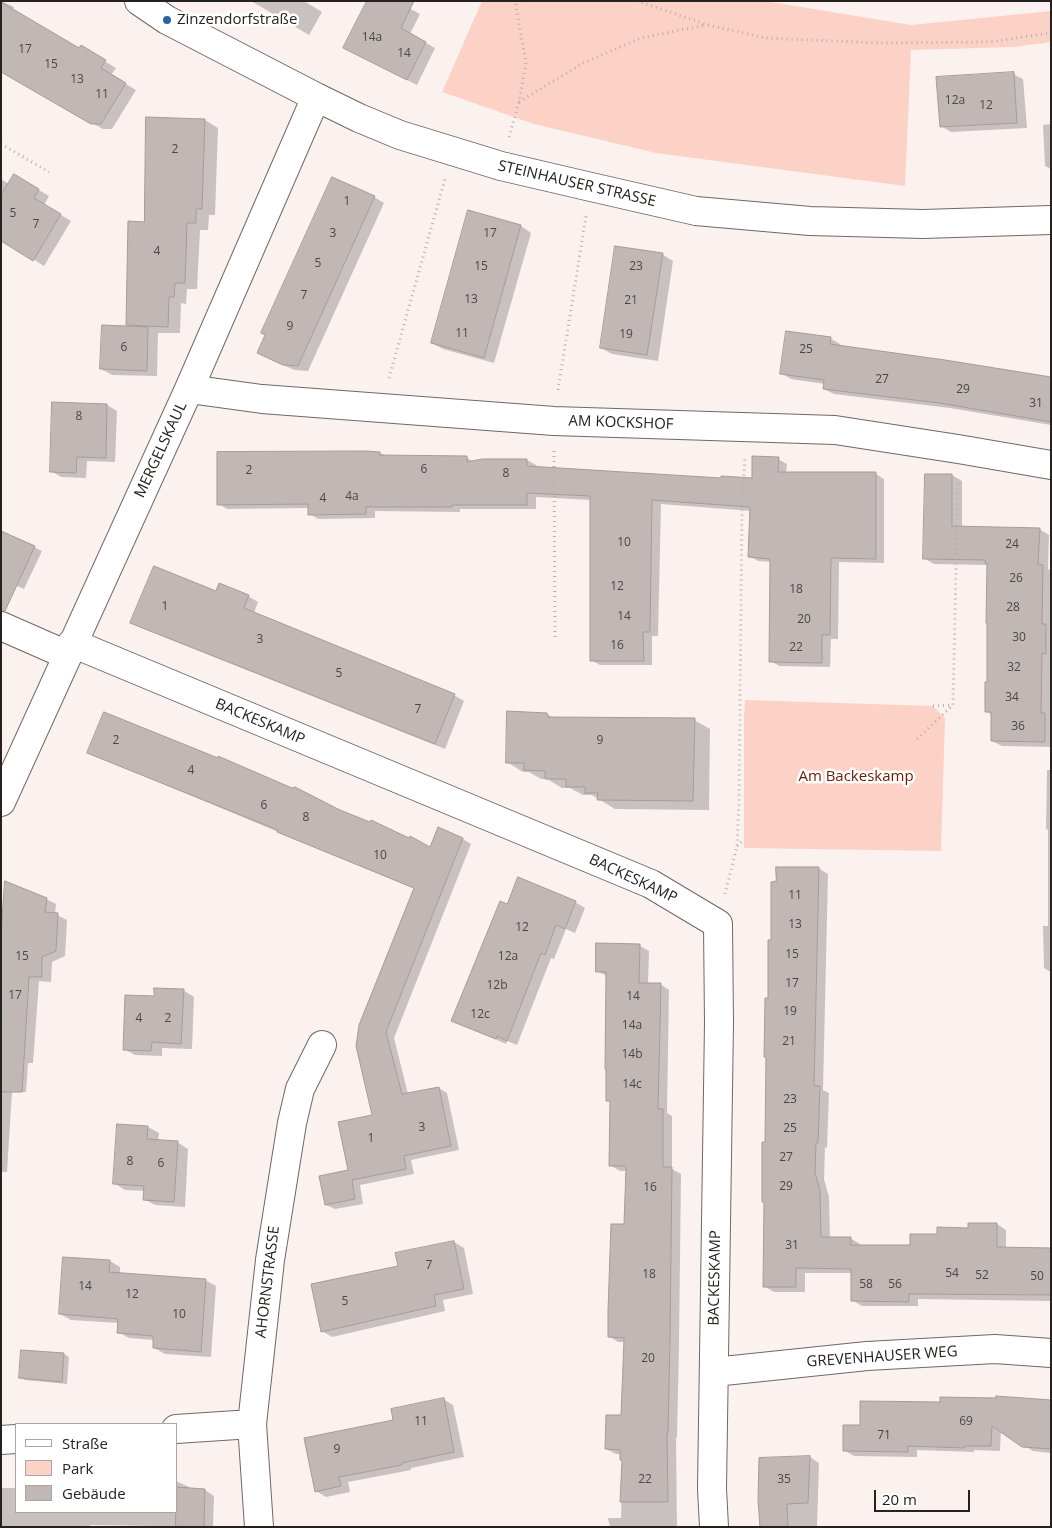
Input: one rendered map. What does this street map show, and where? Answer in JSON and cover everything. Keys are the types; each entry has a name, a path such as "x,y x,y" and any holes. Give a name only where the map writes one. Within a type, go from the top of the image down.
{"street":[{"name":"STEINHAUSER STRASSE","path":"139,1 167,20 359,118 400,135 501,166 696,211 839,222 923,224 1051,220"},
{"name":"MERGELSKAUL","path":"1,802 189,389 316,97"},
{"name":"AM KOCKSHOF","path":"189,389 262,399 554,421 835,430 958,448 1051,465"},
{"name":"BACKESKAMP","path":"1,626 70,649 651,884 718,924 712,1489 714,1527"},
{"name":"AHORNSTRASSE","path":"259,1527 252,1424 270,1260 292,1123 300,1089 322,1044"},
{"name":"GREVENHAUSER WEG","path":"714,1372 867,1356 995,1349 1051,1353"},
{"path":"178,1429 252,1424"},
{"path":"1,1440 15,1439"}],"path":[{"path":"501,166 520,102 526,63 515,1"},
{"path":"637,1 708,25 765,38 880,43 989,42 1051,33"},
{"path":"520,102 583,63 640,38 708,25"},
{"path":"1,144 49,172"},
{"path":"380,408 452,152"},
{"path":"718,924 737,846 742,505 747,426"},
{"path":"917,739 953,705 958,448"},
{"path":"933,706 953,705"},
{"path":"739,716 744,716"},
{"path":"737,846 744,839"}],"green space":[{"path":"482,1 765,1 911,25 1051,11 1051,42 1014,47 911,50 905,186 656,153 534,124 442,92"},
{"name":"Am Backeskamp","path":"745,700 933,706 945,718 941,851 744,848"}],"building":[{"path":"367,1 414,1 401,28 426,42 407,80 343,48"},
{"path":"1,2 79,48 81,45 106,60 101,68 126,83 101,124 91,124 1,72"},
{"path":"1014,72 1017,123 940,127 936,77"},
{"path":"146,117 205,119 202,209 196,209 196,223 187,223 185,283 175,283 174,297 169,297 168,327 126,325 128,221 144,222"},
{"path":"14,174 39,189 34,198 61,214 33,261 1,241 1,195"},
{"path":"332,177 375,196 298,366 283,365 257,353 265,335 261,333"},
{"path":"468,210 521,225 484,358 431,343"},
{"path":"615,246 663,253 647,355 600,348"},
{"path":"102,325 148,327 147,371 100,369"},
{"path":"786,331 831,337 830,344 1051,377 1051,422 939,403 823,389 824,380 780,374"},
{"path":"52,402 107,404 106,458 77,457 76,473 50,472"},
{"path":"217,452 380,452 380,455 467,456 467,462 482,459 527,459 527,466 721,478 721,476 752,478 752,456 779,457 778,472 876,472 876,559 831,558 830,635 822,635 822,663 769,662 770,559 748,557 750,507 652,500 650,632 643,632 644,661 590,661 590,496 527,493 527,505 366,507 366,514 308,515 308,504 217,505"},
{"path":"925,474 952,474 952,526 1040,528 1038,564 1043,565 1042,624 1046,624 1046,654 1042,653 1041,713 1045,713 1045,742 991,741 991,712 985,712 985,682 987,682 987,563 985,563 985,560 923,559"},
{"path":"1,531 35,546 5,611 1,611"},
{"path":"154,566 216,591 219,583 249,595 244,608 455,694 435,744 130,623"},
{"path":"507,711 547,713 548,717 695,718 693,801 597,800 598,793 585,793 585,787 566,787 566,779 545,779 545,771 524,770 524,763 506,763"},
{"path":"104,712 218,758 218,756 292,788 295,787 340,810 370,822 371,820 409,838 410,836 430,847 438,827 463,838 386,1032 402,1094 439,1087 451,1146 404,1156 406,1169 352,1180 355,1199 325,1205 319,1176 348,1170 338,1122 372,1115 356,1046 359,1025 414,888 277,832 278,830 87,753"},
{"path":"776,867 819,867 814,1086 820,1086 815,1173 820,1190 821,1237 851,1237 851,1245 910,1245 910,1234 937,1234 937,1227 968,1228 968,1223 997,1223 997,1247 1051,1248 1051,1295 909,1294 909,1302 851,1301 851,1269 796,1268 796,1287 763,1287 764,1202 762,1202 762,1142 765,1142 765,998 768,998 768,940 771,940 771,882 776,881"},
{"path":"518,877 576,901 565,929 556,925 545,955 541,953 507,1041 497,1036 496,1039 451,1021 500,901 507,904"},
{"path":"5,881 47,898 45,912 58,913 56,951 42,957 42,977 29,977 22,1092 1,1092 1,933"},
{"path":"596,943 640,944 639,983 661,983 658,1109 663,1109 663,1167 672,1167 667,1433 668,1502 620,1502 622,1460 620,1460 620,1450 605,1449 606,1415 621,1415 624,1338 608,1337 608,1311 611,1224 624,1224 626,1168 625,1166 609,1166 610,1101 606,1101 605,1069 606,972 596,972"},
{"path":"154,988 184,989 181,1044 152,1042 151,1051 123,1050 125,995 154,996"},
{"path":"117,1124 148,1126 147,1139 178,1141 174,1202 143,1200 144,1186 113,1184"},
{"path":"454,1241 464,1289 434,1295 436,1306 321,1332 311,1284 398,1266 395,1253"},
{"path":"63,1257 110,1260 109,1272 206,1279 201,1352 153,1348 153,1336 117,1333 118,1319 59,1314"},
{"path":"21,1350 64,1353 62,1382 19,1378"},
{"path":"996,1396 1051,1400 1051,1449 1022,1447 992,1426 991,1446 965,1446 965,1448 908,1446 908,1452 843,1451 843,1425 860,1425 860,1401 940,1402 940,1397 996,1398"},
{"path":"444,1398 454,1452 402,1463 402,1465 339,1477 341,1486 315,1492 304,1438 393,1420 391,1409"},
{"path":"810,1456 808,1503 787,1504 788,1527 760,1527 758,1500 759,1458"},
{"path":"178,1487 205,1489 204,1527 176,1527"}],"place":[{"name":"Zinzendorfstraße","path":"167,20"}]}
